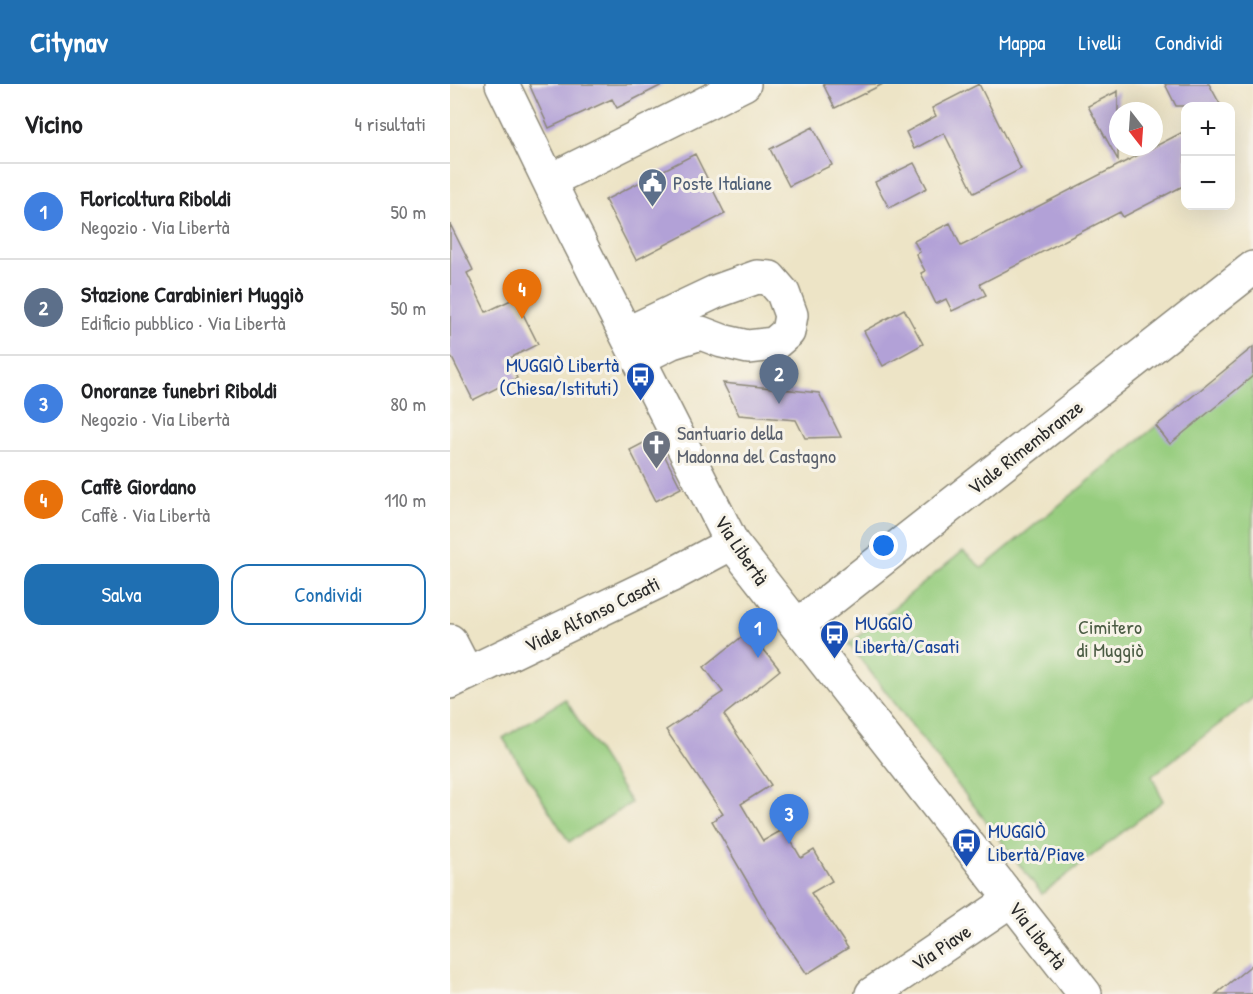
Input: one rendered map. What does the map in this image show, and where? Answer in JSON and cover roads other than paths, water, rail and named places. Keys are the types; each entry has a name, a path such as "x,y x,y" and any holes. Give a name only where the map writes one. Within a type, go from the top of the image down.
{"street":[{"name":"Via Libertà","path":"502,84 732,543 1085,994"},
{"path":"549,181 744,84"},
{"name":"Viale Rimembranze","path":"797,626 1253,268"},
{"name":"Viale Alfonso Casati","path":"459,678 670,576 732,543"},
{"path":"450,641 459,678"},
{"name":"Via Piave","path":"872,994 1011,900"}],"place":[{"name":"Poste Italiane","path":"652,208"},
{"name":"Caffè Giordano","path":"522,319"},
{"name":"MUGGIÒ Libertà (Chiesa/Istituti)","path":"640,402"},
{"name":"Stazione Carabinieri Muggiò","path":"779,404"},
{"name":"Santuario della Madonna del Castagno","path":"656,470"},
{"name":"Floricoltura Riboldi","path":"758,658"},
{"name":"MUGGIÒ Libertà/Casati","path":"834,660"},
{"name":"Onoranze funebri Riboldi","path":"789,844"},
{"name":"MUGGIÒ Libertà/Piave","path":"967,868"}],"park label":[{"name":"Cimitero di Muggiò","path":"1110,638"}]}
